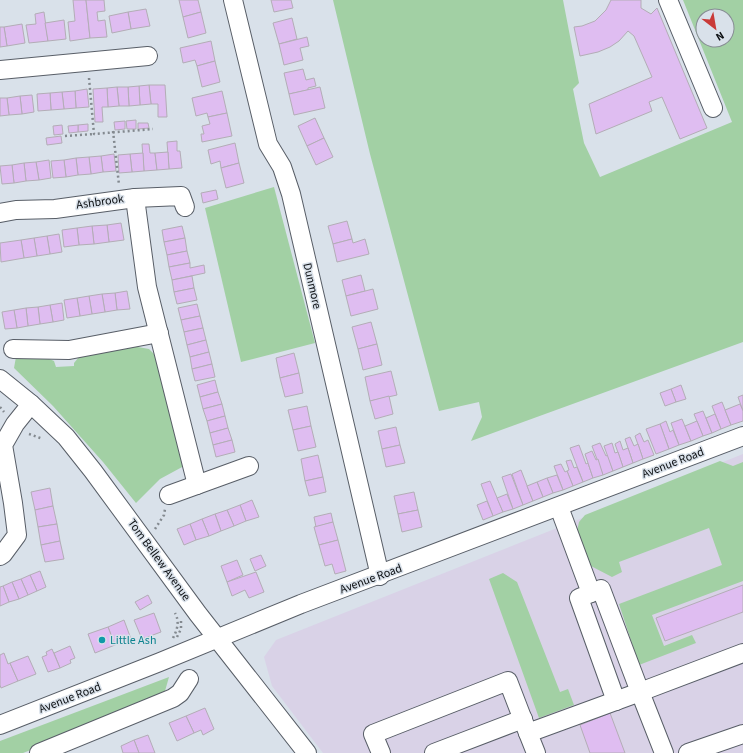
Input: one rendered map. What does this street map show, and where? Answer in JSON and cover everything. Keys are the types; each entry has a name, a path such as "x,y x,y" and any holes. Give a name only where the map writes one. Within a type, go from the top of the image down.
{"street":[{"name":"Dunmore","path":"233,0 268,144 282,167 291,194 380,576"},
{"path":"668,0 713,108"},
{"path":"0,70 148,56"},
{"path":"128,199 181,196 185,207"},
{"name":"Ashbrook","path":"0,213 16,210 54,209 128,199 147,288 197,485"},
{"path":"13,349 66,358 98,346 159,333"},
{"name":"Tom Bellew Avenue","path":"0,379 31,404 66,437 93,471 198,614 307,753"},
{"path":"0,556 17,535 3,445 14,426 31,404"},
{"name":"Avenue Road","path":"0,725 167,660 301,604 380,576 743,436"},
{"path":"169,495 249,466"},
{"path":"559,507 591,593"},
{"path":"616,701 579,598 602,589 664,753"},
{"path":"434,753 528,741 616,701 743,653"},
{"path":"39,753 173,698 180,693 189,678"},
{"path":"381,753 373,734 508,681 528,741"},
{"path":"688,753 743,734"}],"path":[{"path":"88,62 94,134"},
{"path":"65,136 153,129"},
{"path":"113,132 128,199"},
{"path":"0,407 14,426"},
{"path":"0,413 14,426 46,438"},
{"path":"151,549 155,529 164,515 169,495"},
{"path":"168,642 173,639 178,628 178,618 174,610"},
{"path":"167,660 166,647 175,641 181,629 181,617 178,612"}],"shaded area":[{"path":"743,454 743,753 323,753 272,686 264,657 276,640"}],"green space":[{"path":"333,0 563,0 579,83 573,89 584,143 600,177 732,122 702,48 735,48 735,8 695,8 695,30 683,0 743,0 743,342 471,441 482,417 479,402 439,411 370,154"},
{"path":"274,187 315,343 241,362 205,208"},
{"path":"132,346 149,349 157,357 184,466 160,479 136,503 103,462 53,406 14,368 16,357 47,358 54,361 56,367 74,366 74,363 79,357"},
{"path":"720,461 733,466 743,462 743,581 652,615 664,646 692,635 696,643 639,665 619,604 722,565 709,528 619,562 622,572 612,577 589,565 576,536 579,522 585,515"},
{"path":"503,573 517,582 560,692 568,689 574,705 539,718 489,579"},
{"path":"169,677 163,698 23,753 0,753 0,741"}],"building":[{"path":"73,0 86,0 90,38 70,41 68,22 75,21"},
{"path":"86,0 104,0 105,11 97,12 98,21 105,20 107,37 90,38"},
{"path":"179,0 198,0 201,12 183,17"},
{"path":"271,0 291,0 293,8 274,12"},
{"path":"611,0 641,0 641,8 651,14 657,8 707,128 680,139 662,97 649,102 652,111 596,134 589,104 652,77 634,36 628,31 619,41 610,47 598,52 580,56 574,27 582,26 595,21 606,10"},
{"path":"146,9 150,26 131,29 128,12"},
{"path":"44,12 48,41 29,43 26,25 36,24 35,14"},
{"path":"128,12 131,29 112,33 109,16"},
{"path":"201,12 206,33 188,38 183,17"},
{"path":"292,18 297,39 279,44 273,23"},
{"path":"64,20 66,39 48,41 45,23"},
{"path":"22,24 25,43 7,46 4,27"},
{"path":"0,27 4,27 7,46 0,47"},
{"path":"307,37 309,46 300,48 303,60 284,65 279,44"},
{"path":"211,41 215,61 197,66 195,60 183,63 180,48"},
{"path":"215,61 220,82 202,87 197,66"},
{"path":"303,69 306,80 314,78 316,86 308,88 308,90 289,94 284,73"},
{"path":"149,85 165,85 167,117 158,117 158,104 151,104"},
{"path":"149,85 151,104 140,105 139,86"},
{"path":"139,86 140,105 129,106 128,87"},
{"path":"117,87 128,87 129,106 119,106"},
{"path":"117,87 119,106 108,107 107,88"},
{"path":"320,87 325,108 294,115 289,94"},
{"path":"107,88 108,107 102,107 103,122 95,122 93,89"},
{"path":"87,89 89,107 76,108 75,91"},
{"path":"75,91 76,108 64,109 62,92"},
{"path":"222,91 227,113 208,117 207,113 196,116 192,98"},
{"path":"62,92 64,109 51,110 50,93"},
{"path":"50,93 51,110 38,111 37,94"},
{"path":"32,95 34,112 22,114 20,96"},
{"path":"20,96 22,114 9,115 7,98"},
{"path":"0,98 7,98 9,115 0,116"},
{"path":"227,113 232,136 202,142 201,134 204,134 202,126 210,124 208,117"},
{"path":"315,118 324,138 307,146 298,126"},
{"path":"136,120 136,129 127,129 126,121"},
{"path":"125,121 125,129 115,130 114,122"},
{"path":"138,123 148,123 149,128 138,129"},
{"path":"88,124 88,131 78,132 78,125"},
{"path":"62,125 63,134 54,135 53,126"},
{"path":"78,125 78,132 69,133 68,126"},
{"path":"61,136 62,143 47,145 46,138"},
{"path":"324,138 333,157 316,165 307,146"},
{"path":"177,141 177,151 180,151 182,168 169,169 167,142"},
{"path":"235,143 239,163 221,168 220,161 211,164 208,150"},
{"path":"142,144 149,144 150,153 155,153 157,170 144,171"},
{"path":"168,152 169,169 157,170 155,153"},
{"path":"143,153 144,171 132,172 130,154"},
{"path":"114,154 116,171 103,172 101,156"},
{"path":"130,154 132,172 119,173 118,155"},
{"path":"101,156 103,172 91,174 89,157"},
{"path":"89,157 91,174 78,175 76,158"},
{"path":"76,158 78,175 66,177 64,160"},
{"path":"49,160 51,178 39,180 36,162"},
{"path":"64,160 66,177 53,178 51,161"},
{"path":"36,162 39,180 26,181 24,163"},
{"path":"24,163 26,181 14,183 12,165"},
{"path":"239,163 244,183 226,188 221,168"},
{"path":"12,165 14,183 2,184 0,166"},
{"path":"216,190 218,199 203,203 201,193"},
{"path":"347,221 352,239 333,244 328,226"},
{"path":"121,223 124,240 109,242 107,225"},
{"path":"107,225 109,242 94,244 92,226"},
{"path":"92,226 94,244 79,245 77,228"},
{"path":"182,226 185,238 164,242 162,230"},
{"path":"77,228 79,245 64,247 62,230"},
{"path":"59,234 62,252 50,254 47,236"},
{"path":"47,236 50,254 37,256 34,238"},
{"path":"34,238 37,256 24,258 21,240"},
{"path":"185,238 187,251 167,255 164,242"},
{"path":"352,239 353,243 365,239 369,254 337,262 333,244"},
{"path":"21,240 24,258 1,262 0,243"},
{"path":"187,251 190,263 169,267 167,255"},
{"path":"190,263 190,268 204,265 205,273 172,280 169,267"},
{"path":"361,275 365,291 346,296 342,280"},
{"path":"192,276 194,288 174,292 172,280"},
{"path":"194,288 197,300 177,304 174,292"},
{"path":"373,289 378,309 351,316 346,296"},
{"path":"127,291 130,309 117,310 115,293"},
{"path":"115,293 117,310 105,312 102,294"},
{"path":"102,294 105,312 92,314 89,296"},
{"path":"89,296 92,314 80,316 77,298"},
{"path":"77,298 80,316 67,318 64,300"},
{"path":"62,303 64,320 53,322 50,305"},
{"path":"197,304 200,316 181,320 178,308"},
{"path":"50,305 53,322 40,324 38,307"},
{"path":"38,307 40,324 28,326 26,308"},
{"path":"26,308 28,326 17,328 14,310"},
{"path":"14,310 17,328 5,329 2,312"},
{"path":"200,316 203,328 184,332 181,320"},
{"path":"371,322 377,344 358,349 352,327"},
{"path":"203,328 206,340 187,345 184,332"},
{"path":"206,340 209,352 190,357 187,345"},
{"path":"377,344 382,365 363,370 358,349"},
{"path":"209,352 212,364 192,369 190,357"},
{"path":"294,353 299,373 280,378 276,358"},
{"path":"212,364 215,377 195,381 192,369"},
{"path":"391,371 397,395 370,401 365,377"},
{"path":"299,373 303,393 285,397 280,378"},
{"path":"215,380 218,392 200,397 197,385"},
{"path":"681,385 686,399 676,402 671,389"},
{"path":"671,389 676,402 665,406 660,393"},
{"path":"218,392 222,404 203,409 200,397"},
{"path":"743,395 743,411 738,397"},
{"path":"389,396 393,414 375,419 370,401"},
{"path":"722,402 731,425 721,429 712,406"},
{"path":"222,404 225,416 207,421 203,409"},
{"path":"740,404 743,411 743,421 731,425 725,410"},
{"path":"307,406 311,426 293,430 288,410"},
{"path":"703,411 712,433 703,436 694,414"},
{"path":"715,414 721,429 712,433 706,418"},
{"path":"225,416 228,428 210,433 207,421"},
{"path":"682,419 691,441 679,445 671,423"},
{"path":"666,421 670,432 673,430 679,445 669,449 660,424"},
{"path":"697,421 703,436 691,441 685,426"},
{"path":"660,424 669,449 656,454 646,429"},
{"path":"311,426 316,447 298,451 293,430"},
{"path":"396,427 400,445 382,449 378,431"},
{"path":"228,428 232,440 213,445 210,433"},
{"path":"640,433 644,442 648,440 654,455 643,459 635,436"},
{"path":"630,437 634,446 638,444 643,459 633,463 625,439"},
{"path":"232,440 235,452 216,457 213,445"},
{"path":"620,441 623,450 628,448 633,463 623,467 615,444"},
{"path":"600,443 606,456 608,455 613,471 603,475 592,446"},
{"path":"612,443 615,453 618,452 623,467 613,471 604,446"},
{"path":"400,445 405,463 386,467 382,449"},
{"path":"579,445 586,464 588,463 593,478 583,482 570,448"},
{"path":"592,451 596,460 598,459 603,475 593,478 585,454"},
{"path":"318,455 323,477 305,481 301,459"},
{"path":"571,460 574,468 577,467 583,482 573,486 567,471 569,470 566,461"},
{"path":"561,464 565,472 567,471 573,486 563,490 554,466"},
{"path":"521,470 533,501 523,505 512,474"},
{"path":"511,474 523,505 513,509 502,477"},
{"path":"557,475 563,490 553,493 547,478"},
{"path":"323,477 326,492 309,496 305,481"},
{"path":"547,478 553,493 543,497 537,482"},
{"path":"490,481 503,512 493,516 481,484"},
{"path":"537,482 543,497 533,501 527,486"},
{"path":"50,488 53,506 35,510 31,492"},
{"path":"414,492 418,510 398,514 394,496"},
{"path":"507,494 513,509 503,512 497,498"},
{"path":"252,500 259,517 246,521 240,505"},
{"path":"487,501 493,516 483,520 477,505"},
{"path":"240,505 246,521 234,526 227,510"},
{"path":"53,506 57,524 38,527 35,510"},
{"path":"227,510 234,526 221,531 215,514"},
{"path":"418,510 422,527 402,532 398,514"},
{"path":"331,513 333,522 316,527 314,517"},
{"path":"215,514 221,531 209,536 202,519"},
{"path":"202,519 209,536 196,540 190,524"},
{"path":"333,522 338,540 319,545 314,527"},
{"path":"57,524 60,541 41,545 38,527"},
{"path":"190,524 196,540 184,545 177,529"},
{"path":"338,540 346,571 335,574 332,564 325,566 319,545"},
{"path":"60,541 64,559 45,562 41,545"},
{"path":"261,555 266,566 255,571 250,559"},
{"path":"237,560 243,575 227,582 221,566"},
{"path":"40,571 46,587 37,591 30,575"},
{"path":"256,572 264,592 249,598 245,590 232,596 227,582"},
{"path":"30,575 37,591 28,595 21,579"},
{"path":"21,579 28,595 19,599 12,582"},
{"path":"12,582 19,599 9,602 3,586"},
{"path":"743,585 743,612 665,641 656,618"},
{"path":"3,586 9,602 0,606 0,587"},
{"path":"148,595 152,603 140,610 135,602"},
{"path":"154,613 161,632 142,639 134,620"},
{"path":"124,620 131,639 115,645 108,627"},
{"name":"Little Ash","path":"108,627 115,645 95,653 88,634"},
{"path":"70,646 75,658 70,660 71,663 60,668 54,653"},
{"path":"52,649 60,668 48,672 42,657 47,655 46,652"},
{"path":"4,653 8,664 10,663 18,681 1,688 0,655"},
{"path":"28,656 36,674 18,681 10,663"},
{"path":"205,708 214,729 203,735 201,730 194,733 186,716"},
{"path":"610,713 625,753 590,753 580,725"},
{"path":"186,716 194,733 177,741 169,723"},
{"path":"148,735 155,753 139,753 134,740"},
{"path":"134,740 139,753 123,753 121,746"}],"place":[{"name":"Little Ash","path":"102,640"}]}
